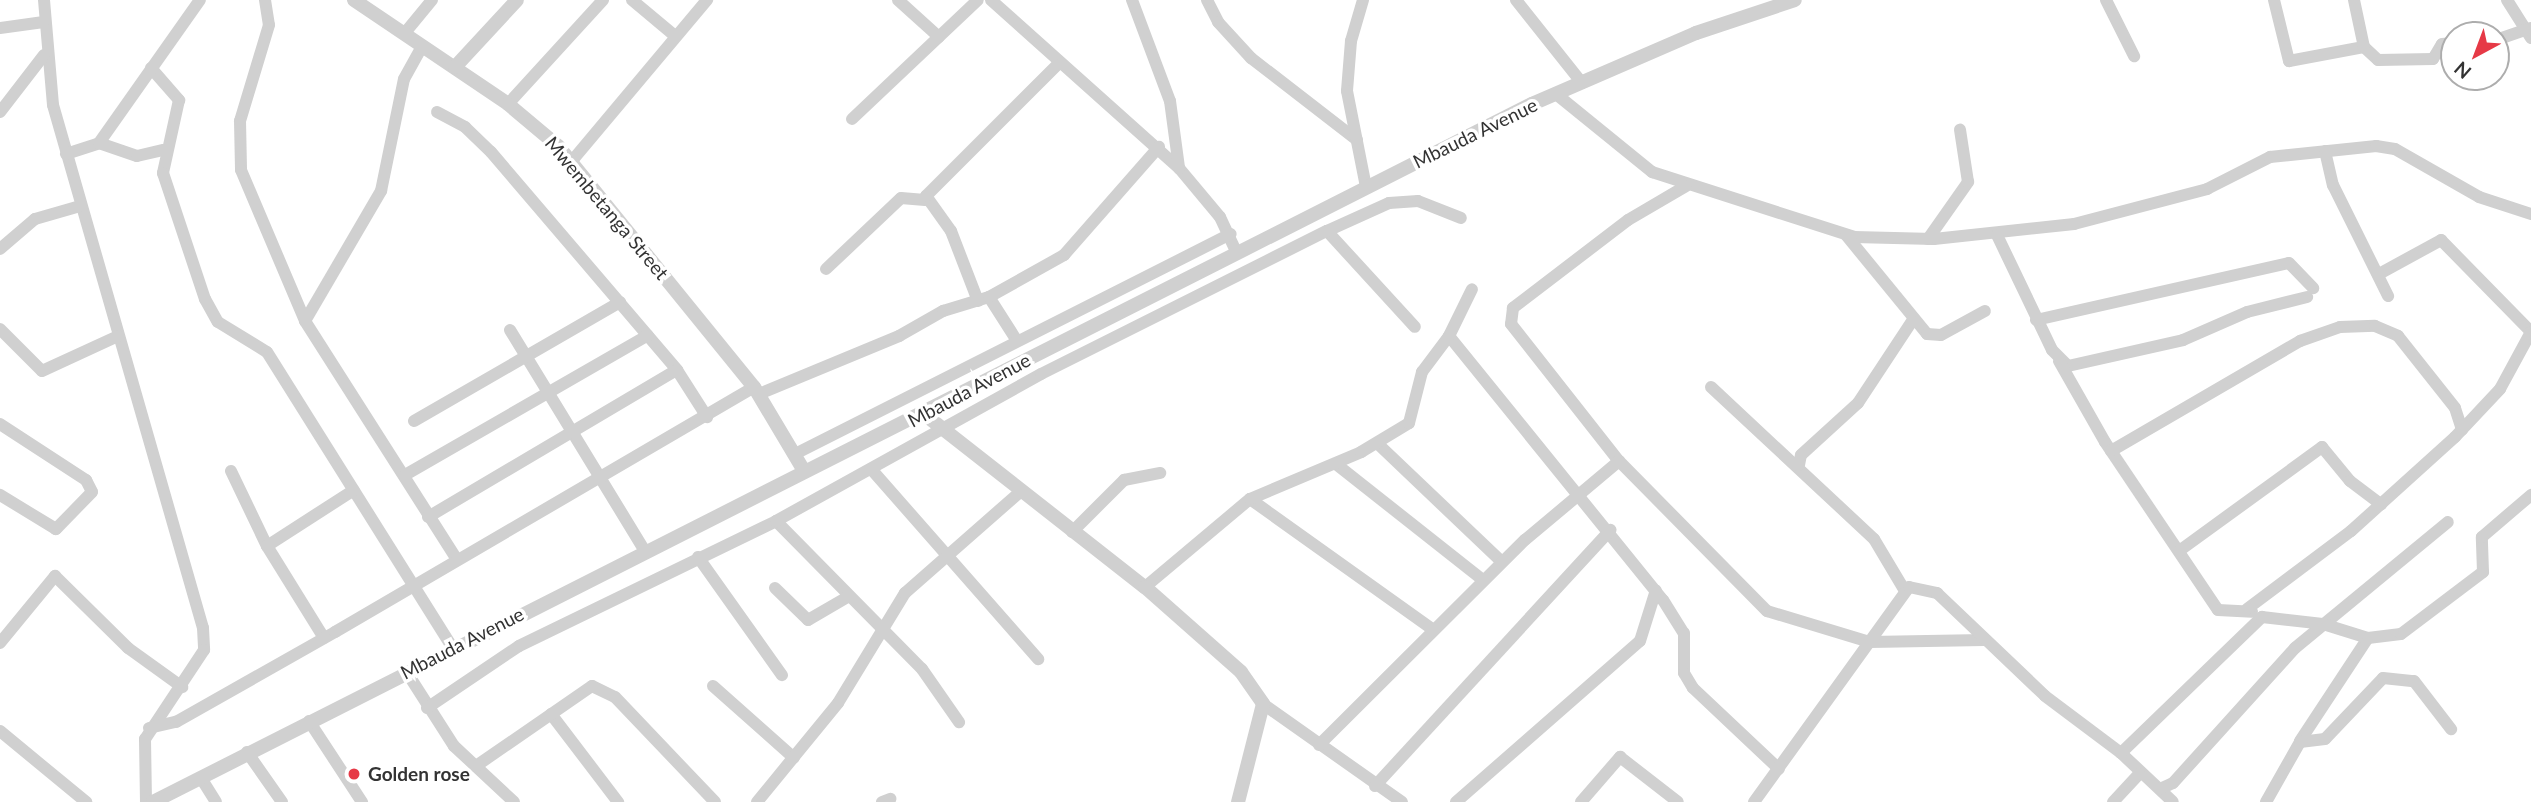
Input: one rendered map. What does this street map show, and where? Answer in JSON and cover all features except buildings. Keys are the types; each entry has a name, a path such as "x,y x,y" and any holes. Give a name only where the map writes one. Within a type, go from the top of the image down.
{"street":[{"path":"44,0 44,55 66,154 203,628 204,650 182,687 149,728 146,802"},
{"path":"66,154 99,143 200,0"},
{"path":"265,0 269,25 244,99 238,148 261,225 305,321 457,560"},
{"name":"Mwembetanga Street","path":"354,0 508,104 571,162 756,391 804,471"},
{"path":"404,34 432,0"},
{"path":"454,67 517,0"},
{"path":"508,104 603,0"},
{"path":"632,0 675,36"},
{"path":"571,162 707,0"},
{"path":"898,0 939,37"},
{"path":"852,118 978,0"},
{"path":"991,0 1057,65 1158,147 1179,168 1231,234 1237,253"},
{"path":"1132,0 1170,101 1179,168"},
{"path":"1207,0 1218,23 1251,58 1357,140"},
{"path":"1347,0 1361,6 1347,90 1366,187"},
{"path":"1516,0 1582,83"},
{"name":"Mbauda Avenue","path":"153,802 406,671 646,553 804,471 924,414 1366,187 1556,94 1696,33 1795,0"},
{"path":"2106,0 2134,56"},
{"path":"2274,0 2287,60 2364,47"},
{"path":"2354,0 2364,47 2378,60 2433,59 2440,47"},
{"path":"2507,0 2529,33 2510,37"},
{"path":"0,28 44,22"},
{"path":"305,321 381,191 404,79 422,46"},
{"path":"0,112 44,55"},
{"path":"925,200 978,138 1057,65"},
{"path":"151,68 179,100 163,150 163,173 205,299 218,322 267,352 453,648"},
{"path":"1556,94 1620,151 1686,186 1846,235 1928,239 1997,235 2090,220 2207,189 2270,157 2388,147 2472,194 2531,214"},
{"path":"437,112 465,127 491,152 677,370 707,417"},
{"path":"1928,239 1968,182 1960,130"},
{"path":"99,143 137,156 163,150"},
{"path":"149,728 176,722 414,586 596,474 756,391 984,299 1064,256 1158,147"},
{"path":"2325,151 2333,185 2388,296"},
{"path":"1686,186 1628,220 1509,313 1527,346 1619,461 1767,611 1870,642 1984,640"},
{"path":"826,269 901,198 925,200 951,231 984,299 1017,341"},
{"path":"427,708 519,646 698,556 776,522 944,432 1041,374 1327,231 1389,203 1418,201 1461,218"},
{"path":"1,247 35,219 80,206"},
{"path":"1327,231 1415,327"},
{"path":"795,454 1231,234"},
{"path":"1846,235 1912,321 1935,336 1985,311"},
{"path":"1997,235 2036,320 2111,452 2218,610 2247,609 2262,617 2323,624 2368,638 2395,638 2477,578 2485,569 2477,547 2482,537 2531,495"},
{"path":"2247,609 2381,504 2462,430 2500,389 2531,332 2441,240 2379,274"},
{"path":"2036,320 2288,263 2310,292 2247,312 2183,340 2068,366 2059,360"},
{"path":"1144,587 1250,499 1310,469 1336,464 1378,444 1409,423 1422,372 1450,336 1472,289"},
{"path":"414,421 528,359 620,302"},
{"path":"1799,465 1858,403 1912,321"},
{"path":"2111,452 2300,341 2340,327 2375,326 2398,336 2455,408 2462,430"},
{"path":"0,329 36,368 50,372 118,336"},
{"path":"510,330 646,553"},
{"path":"405,475 648,335"},
{"path":"1450,336 1581,492 1656,590 1684,633 1685,676 1779,769"},
{"path":"428,517 677,370"},
{"path":"1711,387 1799,465 1874,539 1905,592"},
{"path":"924,414 1019,493 1144,587 1219,649 1263,704 1375,786 1402,802"},
{"path":"0,424 86,480 92,492 56,529 0,495"},
{"path":"1378,444 1502,562"},
{"path":"2179,551 2322,447 2350,481 2381,504"},
{"path":"1319,745 1432,629 1502,562 1619,461"},
{"path":"1336,464 1483,580"},
{"path":"873,470 945,557 1038,659"},
{"path":"231,471 267,546 324,638"},
{"path":"1072,532 1124,480 1160,473"},
{"path":"267,546 354,490"},
{"path":"757,802 838,703 905,593 1019,493"},
{"path":"1250,499 1432,629"},
{"path":"776,522 846,598 922,669 958,722"},
{"path":"2160,789 2173,783 2263,680 2323,624 2448,522"},
{"path":"1375,786 1610,530"},
{"path":"698,556 782,675"},
{"path":"0,643 55,576 128,648 182,687"},
{"path":"1754,802 1905,592 1916,585 1937,593 1984,640 2122,753 2138,774 2173,802"},
{"path":"775,588 808,620 846,598"},
{"path":"1456,802 1640,641 1656,590"},
{"path":"2122,753 2262,617"},
{"path":"2266,802 2300,741 2368,638"},
{"path":"406,671 427,708 476,766 514,802"},
{"path":"2300,741 2325,739 2392,676 2420,687 2451,729"},
{"path":"476,766 592,686 602,688 715,802"},
{"path":"713,686 794,758"},
{"path":"1238,802 1263,704"},
{"path":"551,714 618,802"},
{"path":"309,721 362,802"},
{"path":"0,731 86,802"},
{"path":"247,752 282,802"},
{"path":"1581,802 1620,757 1678,802"},
{"path":"2113,802 2138,774"},
{"path":"201,778 216,802"}],"place":[{"name":"Golden rose","path":"354,774"}]}
